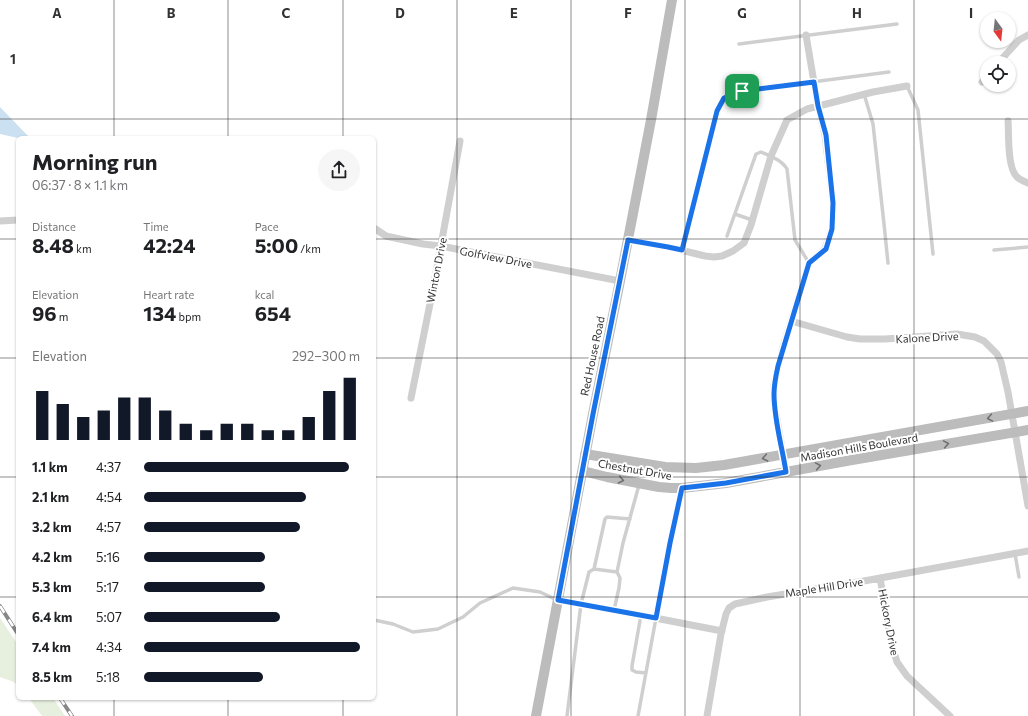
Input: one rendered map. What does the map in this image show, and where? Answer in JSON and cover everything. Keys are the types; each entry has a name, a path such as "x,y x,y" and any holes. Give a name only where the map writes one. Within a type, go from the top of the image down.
{"street":[{"name":"Red House Road","path":"536,716 585,454 651,120 672,0"},
{"path":"785,464 774,402 774,385 778,366 809,263 826,249 832,229 833,203 826,135 818,106 806,35"},
{"path":"1004,56 1019,40 1028,35"},
{"path":"628,240 714,257 722,256 733,251 744,243 771,156 787,120 807,109 864,94 907,86"},
{"path":"1008,120 1012,169 1017,177 1028,183"},
{"name":"Winton Drive","path":"411,398 460,141"},
{"path":"0,221 16,220"},
{"name":"Golfview Drive","path":"376,229 386,236 395,238 620,281"},
{"name":"Kalone Drive","path":"791,321 847,337 860,339 885,339 946,334 975,337 984,341 998,354 1005,378 1011,414"},
{"name":"Madison Hills Boulevard","path":"682,488 726,483 785,464 1028,411"},
{"path":"1011,414 1028,506"},
{"name":"Madison Hills Boulevard","path":"585,454 686,469 785,464 1028,430"},
{"name":"Chestnut Drive","path":"583,471 639,484 682,488"},
{"path":"656,618 682,488"},
{"name":"Maple Hill Drive","path":"707,716 726,614 729,608 735,604 1028,551"},
{"name":"Hickory Drive","path":"880,578 892,646 897,662 907,676 950,716"},
{"path":"558,600 722,631"}],"lane":[{"path":"739,44 897,24"},
{"path":"682,250 717,111 724,98 742,91 890,72"},
{"path":"907,86 918,110 933,254"},
{"path":"864,94 873,124 888,263"},
{"path":"727,236 756,154 760,152 771,156 784,164 787,169 795,240 809,263"},
{"path":"735,214 752,220"},
{"path":"994,250 1028,247"},
{"path":"614,610 620,578 617,572 639,484"},
{"path":"594,569 605,519 607,517 630,519"},
{"path":"1015,554 1020,577"},
{"path":"567,716 581,604 589,572 594,569 617,572"},
{"path":"376,620 393,624 413,632 438,629 463,617 480,603 513,588 540,592 558,600"},
{"path":"642,615 632,670 646,673"},
{"path":"638,716 656,618"}],"green space":[{"path":"0,618 16,642 16,684 0,677"},
{"path":"30,700 54,700 65,716 42,716"}],"water":[{"path":"0,107 28,136 16,136 16,138 0,134"}],"railway":[{"path":"0,606 16,631"},
{"path":"61,700 72,716"}],"route":[{"path":"814,82 818,106 826,135 833,203 832,229 826,249 809,263 783,347 774,385 774,402 786,472 726,483 682,488 656,618 558,600 585,454 628,240 682,250 717,111 724,98 742,91 814,82"}]}
